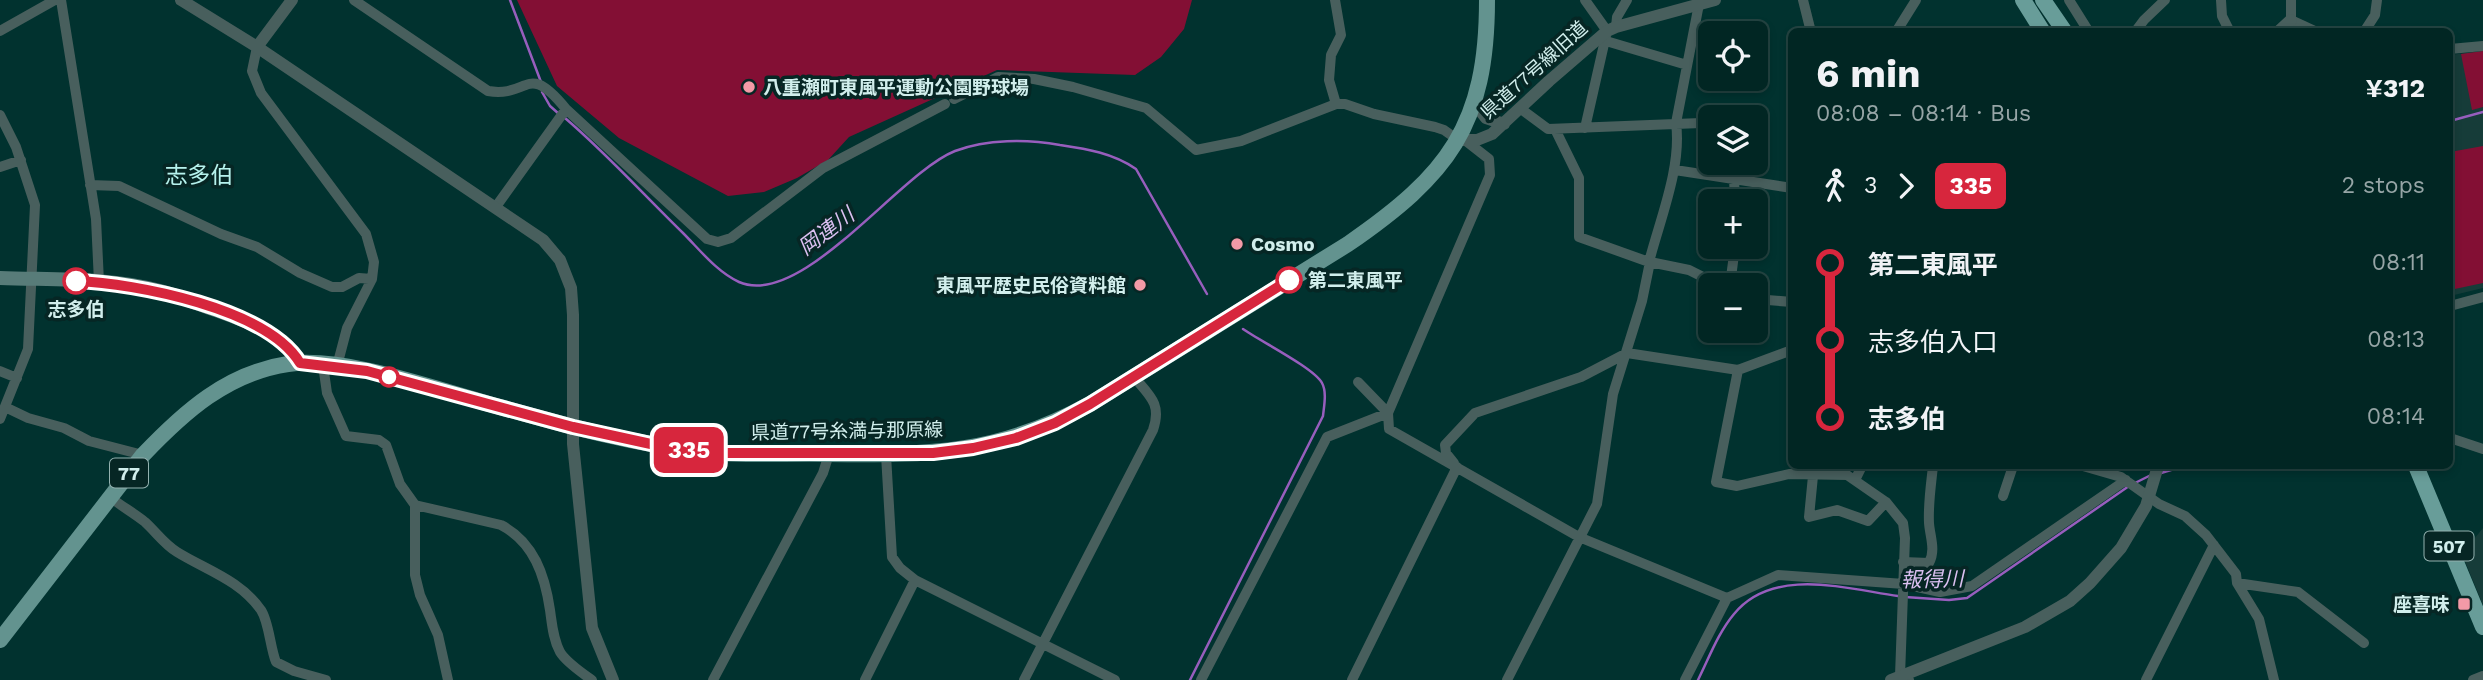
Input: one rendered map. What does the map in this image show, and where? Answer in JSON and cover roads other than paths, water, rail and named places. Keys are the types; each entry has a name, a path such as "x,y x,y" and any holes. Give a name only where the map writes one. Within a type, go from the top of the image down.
{"highway":[{"path":"2023,0 2040,28"},
{"path":"2043,0 2062,28"},
{"name":"507","path":"2417,469 2483,627"}],"main road":[{"name":"県道77号糸満与那原線","path":"0,640 143,455 200,400 226,384 263,369 300,363 367,371 573,427 628,440 709,453 933,453 973,448 1016,438 1055,423 1134,377 1384,219 1417,192 1462,141 1483,68 1488,0"},
{"path":"0,278 99,282 159,291 244,320 281,340 300,363"}],"street":[{"path":"0,31 55,0"},
{"path":"61,0 96,219 99,282"},
{"path":"181,0 257,47 543,240 560,260 571,288 573,427 592,628 613,680"},
{"path":"292,0 257,47 252,71 261,93 366,234 374,262 372,279 330,365 327,393 346,436 379,440 386,445 400,484 415,506 415,575 420,596 440,643 448,680"},
{"path":"354,0 488,91 495,92 531,83 551,90 566,109 706,239 718,242 731,238 823,167 998,77 1034,79 1073,87 1146,108 1196,150 1261,134 1336,104 1345,104 1374,114 1444,130 1489,159 1490,175 1388,412 1389,429 1579,537 1727,598"},
{"path":"1335,0 1341,35 1331,55 1329,80 1336,104"},
{"path":"1585,0 1610,33 1687,65"},
{"path":"1586,128 1610,33 1626,0"},
{"name":"県道77号線旧道","path":"1462,141 1484,138 1504,124 1549,81 1610,33 1696,3 1715,0"},
{"path":"1803,0 1810,28"},
{"path":"1898,28 1916,0"},
{"path":"2068,0 2086,28"},
{"path":"2139,28 2165,0"},
{"path":"2221,0 2222,16 2228,28"},
{"path":"2282,28 2291,20 2291,0"},
{"path":"2367,28 2375,15 2377,0"},
{"path":"1555,129 1579,178 1579,237 1649,262 1675,170 1678,139 1676,123 1696,3"},
{"path":"2291,20 2308,28"},
{"path":"2453,49 2483,46"},
{"path":"1474,103 1486,118 1504,124"},
{"path":"495,208 566,109"},
{"path":"1521,109 1548,129 1698,123"},
{"path":"0,115 20,160 35,205 28,349 0,419"},
{"path":"0,167 20,160"},
{"path":"1675,170 1788,187"},
{"path":"1734,179 1734,189"},
{"path":"90,185 119,186 221,234 257,247 300,273 332,287 342,287 359,278 372,279"},
{"path":"1507,680 1597,504 1613,394 1642,301 1650,262 1698,274"},
{"path":"1768,300 1788,302"},
{"path":"2453,305 2480,300"},
{"path":"1457,467 1446,453 1445,445 1475,413 1581,377 1627,354 1738,370 1788,351"},
{"path":"1738,370 1716,482 1737,486 1789,474 1847,475 1856,478 1886,502 1903,523 1905,538 1900,679 2025,627 2070,600 2090,583 2121,548 2146,506 2157,469"},
{"path":"0,372 17,378"},
{"path":"1024,680 1153,430 1158,416 1154,401 1134,377"},
{"path":"1358,382 1388,412"},
{"path":"5,408 64,428 89,441 143,455"},
{"path":"1201,680 1327,437 1388,412"},
{"path":"2453,439 2483,449"},
{"path":"713,680 823,473 829,454"},
{"path":"886,455 892,557 900,568 915,580 1115,680"},
{"path":"1352,680 1457,467"},
{"path":"1856,478 1860,469"},
{"path":"1903,562 1929,563 1931,558 1929,524 1933,469"},
{"path":"2003,496 2012,469"},
{"path":"2093,469 2121,477 2148,497 2185,516 2206,535 2236,574 2237,583 2259,619 2274,680"},
{"path":"1814,476 1810,517 1837,510 1868,521 1886,502"},
{"path":"1685,680 1727,598 1778,575 1904,584 1940,592 1972,586 2126,480"},
{"path":"110,497 147,523 166,545 234,583 253,600 263,613 276,662 294,671 326,680"},
{"path":"415,506 501,525 512,531 539,562 545,580 555,640 562,655 592,680"},
{"path":"2146,680 2214,545"},
{"path":"865,680 915,580"},
{"path":"2237,583 2298,593 2364,643"},
{"path":"2473,680 2483,676"}],"waterway":[{"name":"岡連川","path":"510,0 541,82"},
{"name":"岡連川","path":"542,92 550,106 559,114"},
{"name":"報得川","path":"2453,120 2483,112"},
{"name":"岡連川","path":"565,118 709,260 723,273 739,282 764,285 791,276 850,235 932,164 955,151 980,144 1021,141 1090,150 1109,155 1136,169 1207,294"},
{"name":"岡連川","path":"1190,680 1323,416 1324,391 1317,377 1298,362 1243,329"},
{"name":"報得川","path":"2161,473 2172,469"},
{"name":"報得川","path":"2135,483 2151,475"},
{"name":"報得川","path":"1905,597 1949,600 1967,598 2129,486"},
{"name":"報得川","path":"1698,680 1728,621 1750,599 1769,590 1812,584 1898,596"}],"place":[{"name":"八重瀬町東風平運動公園野球場","path":"749,87"},
{"name":"Cosmo","path":"1237,244"},
{"name":"第二東風平","path":"1289,280"},
{"name":"志多伯","path":"76,281"},
{"name":"東風平歴史民俗資料館","path":"1140,285"},
{"name":"座喜味","path":"2464,604"}],"district":[{"name":"志多伯","path":"199,175"}]}
